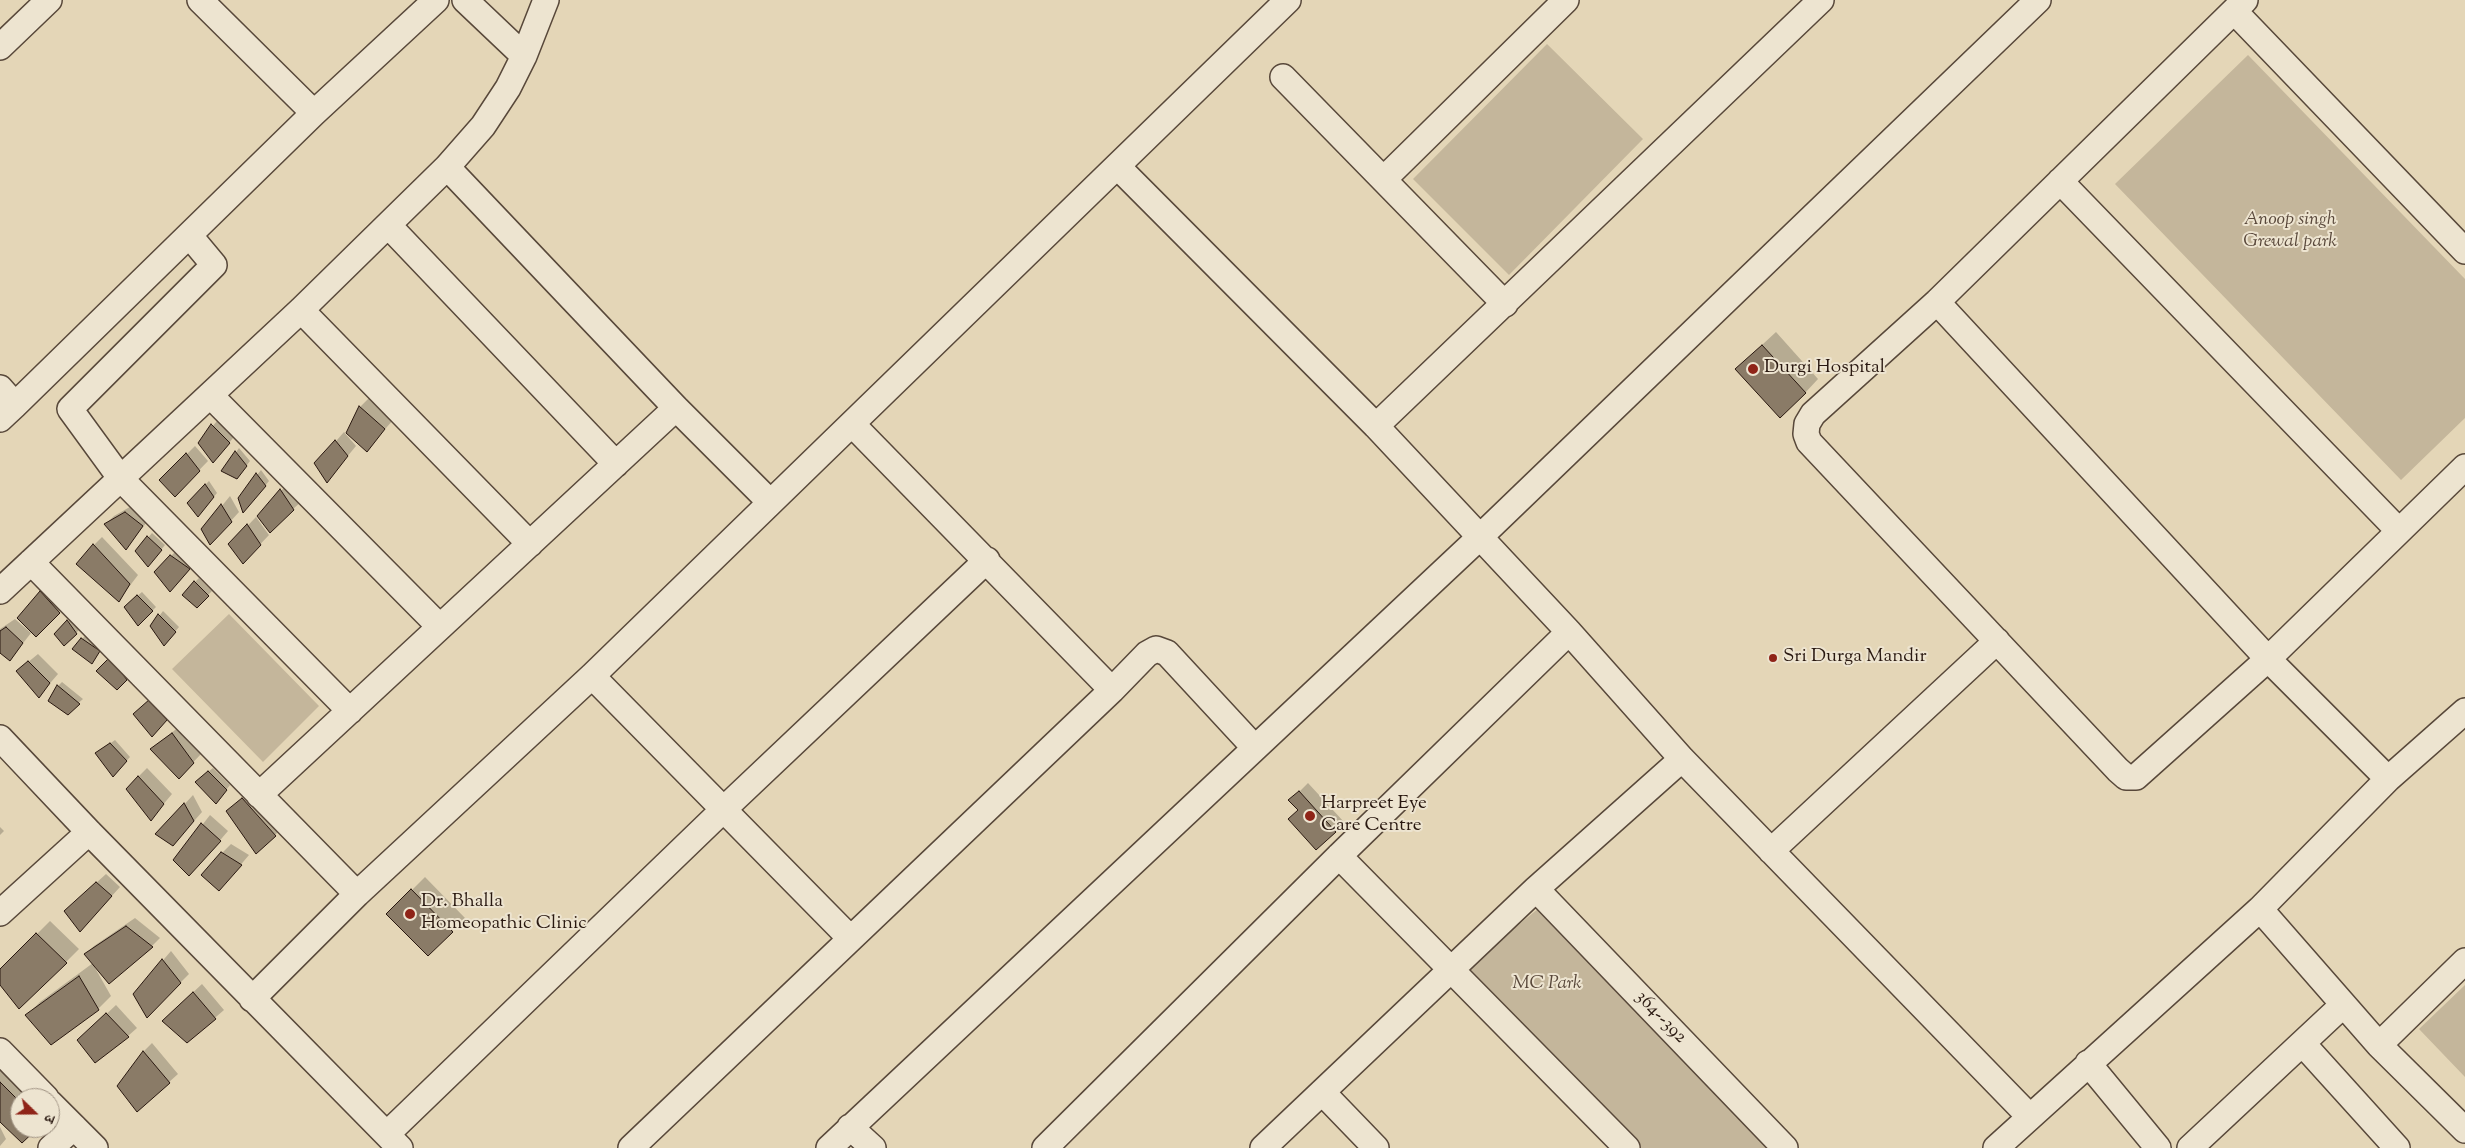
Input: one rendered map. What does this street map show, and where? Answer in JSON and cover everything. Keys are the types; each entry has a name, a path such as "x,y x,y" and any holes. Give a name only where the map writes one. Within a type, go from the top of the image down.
{"street":[{"path":"0,47 49,0"},
{"path":"200,0 314,113"},
{"path":"5,404 189,235 314,113 436,0"},
{"path":"465,0 524,56"},
{"path":"0,592 301,310 447,167 483,126 508,88 524,56 546,0"},
{"path":"252,999 357,894 592,676 1118,167 1287,0"},
{"path":"1384,179 1566,0"},
{"path":"1376,426 1821,0"},
{"path":"829,1148 1480,537 2038,0"},
{"path":"2465,251 2239,6 1937,302 1813,414 1807,424 1806,434 1816,449 2126,777 2136,777 2143,772 2268,659 2465,466"},
{"path":"1283,77 1505,304"},
{"path":"447,167 676,408 770,502"},
{"path":"1118,167 1376,426 1569,632 1682,759 2030,1117"},
{"path":"2060,182 2399,531"},
{"path":"388,225 616,464"},
{"path":"189,235 214,265 70,409 121,480 350,711"},
{"path":"1937,302 2268,659 2388,779"},
{"path":"301,310 530,544"},
{"path":"210,396 440,627"},
{"path":"260,795 676,408"},
{"path":"852,424 1112,690"},
{"path":"0,738 88,832 393,1141 724,809 987,560"},
{"path":"31,562 357,894"},
{"path":"1045,1148 1339,856 1569,632"},
{"path":"1771,850 1997,641"},
{"path":"631,1148 1112,690 1147,654 1156,649 1167,653 1254,748"},
{"path":"592,676 850,938"},
{"path":"1996,1148 2088,1063 2260,910 2388,779 2465,710"},
{"path":"1263,1148 1536,889 1682,759"},
{"path":"0,913 88,832"},
{"path":"1339,856 1452,968 1627,1148"},
{"name":"364--392","path":"1536,889 1785,1148"},
{"path":"2260,910 2379,1046 2465,1130"},
{"path":"2379,1046 2465,961"},
{"path":"2190,1148 2344,1005"},
{"path":"2302,1044 2396,1148"},
{"path":"0,1051 36,1088"},
{"path":"2088,1063 2158,1148"},
{"path":"1322,1092 1376,1148"},
{"path":"60,1112 95,1148"},
{"path":"52,1148 74,1127"},
{"path":"850,1128 873,1148"}],"green space":[{"path":"1547,44 1643,139 1509,275 1413,179"},
{"name":"Anoop singh Grewal park","path":"2248,55 2465,279 2465,418 2401,480 2115,184"},
{"path":"229,614 319,706 263,762 172,669"},
{"name":"MC Park","path":"1539,908 1769,1148 1640,1148 1465,969"},
{"path":"2465,985 2465,1077 2419,1029"}],"building":[{"path":"1762,345 1806,393 1780,418 1735,369"},
{"path":"359,406 385,429 367,452 346,433"},
{"path":"211,424 230,443 213,463 198,443"},
{"path":"335,440 348,456 327,483 314,463"},
{"path":"235,451 247,466 237,479 221,471"},
{"path":"186,453 200,471 175,497 159,480"},
{"path":"256,473 266,486 243,513 238,498"},
{"path":"205,484 214,497 198,517 187,503"},
{"path":"280,489 294,510 270,533 257,516"},
{"path":"221,504 232,522 210,545 201,529"},
{"path":"125,512 143,526 126,550 104,524"},
{"path":"247,524 261,545 243,564 228,544"},
{"path":"147,536 162,550 148,567 135,551"},
{"path":"93,544 130,584 119,602 76,564"},
{"path":"170,555 190,569 170,592 154,572"},
{"path":"194,581 209,596 197,608 182,595"},
{"path":"40,591 60,613 36,637 17,618"},
{"path":"137,595 153,611 138,626 124,607"},
{"path":"158,614 176,632 164,646 150,626"},
{"path":"67,620 77,634 64,646 54,634"},
{"path":"6,627 23,643 10,661 0,653 0,631"},
{"path":"81,638 100,651 92,664 72,649"},
{"path":"110,657 127,680 117,690 96,671"},
{"path":"28,661 50,683 39,698 16,671"},
{"path":"57,685 80,704 68,715 48,701"},
{"path":"150,699 167,720 152,737 133,714"},
{"path":"172,733 194,763 179,779 150,749"},
{"path":"110,743 127,761 113,777 95,753"},
{"path":"208,771 227,790 216,804 195,782"},
{"path":"138,776 164,804 151,821 126,789"},
{"path":"1299,791 1336,832 1316,850 1288,819 1298,810 1288,800"},
{"path":"242,798 276,836 256,854 226,811"},
{"path":"184,803 194,821 173,846 155,834"},
{"path":"201,823 221,841 189,876 173,860"},
{"path":"221,852 242,865 219,891 201,875"},
{"path":"96,882 112,896 80,932 64,911"},
{"path":"411,889 453,932 428,956 386,914"},
{"path":"126,926 153,947 109,984 84,954"},
{"path":"36,933 67,963 19,1009 0,985 0,969"},
{"path":"162,959 181,983 147,1018 133,994"},
{"path":"79,976 99,1010 51,1045 25,1015"},
{"path":"193,992 216,1019 187,1043 162,1021"},
{"path":"106,1013 129,1037 95,1063 77,1040"},
{"path":"143,1051 170,1083 137,1112 117,1086"},
{"path":"0,1082 10,1092 10,1132 0,1122"},
{"path":"17,1138 27,1138 22,1143"}],"place":[{"name":"Durgi Hospital","path":"1753,369"},
{"name":"Sri Durga Mandir","path":"1773,658"},
{"name":"Harpreet Eye Care Centre","path":"1310,816"},
{"name":"Dr. Bhalla Homeopathic Clinic","path":"410,914"}]}
